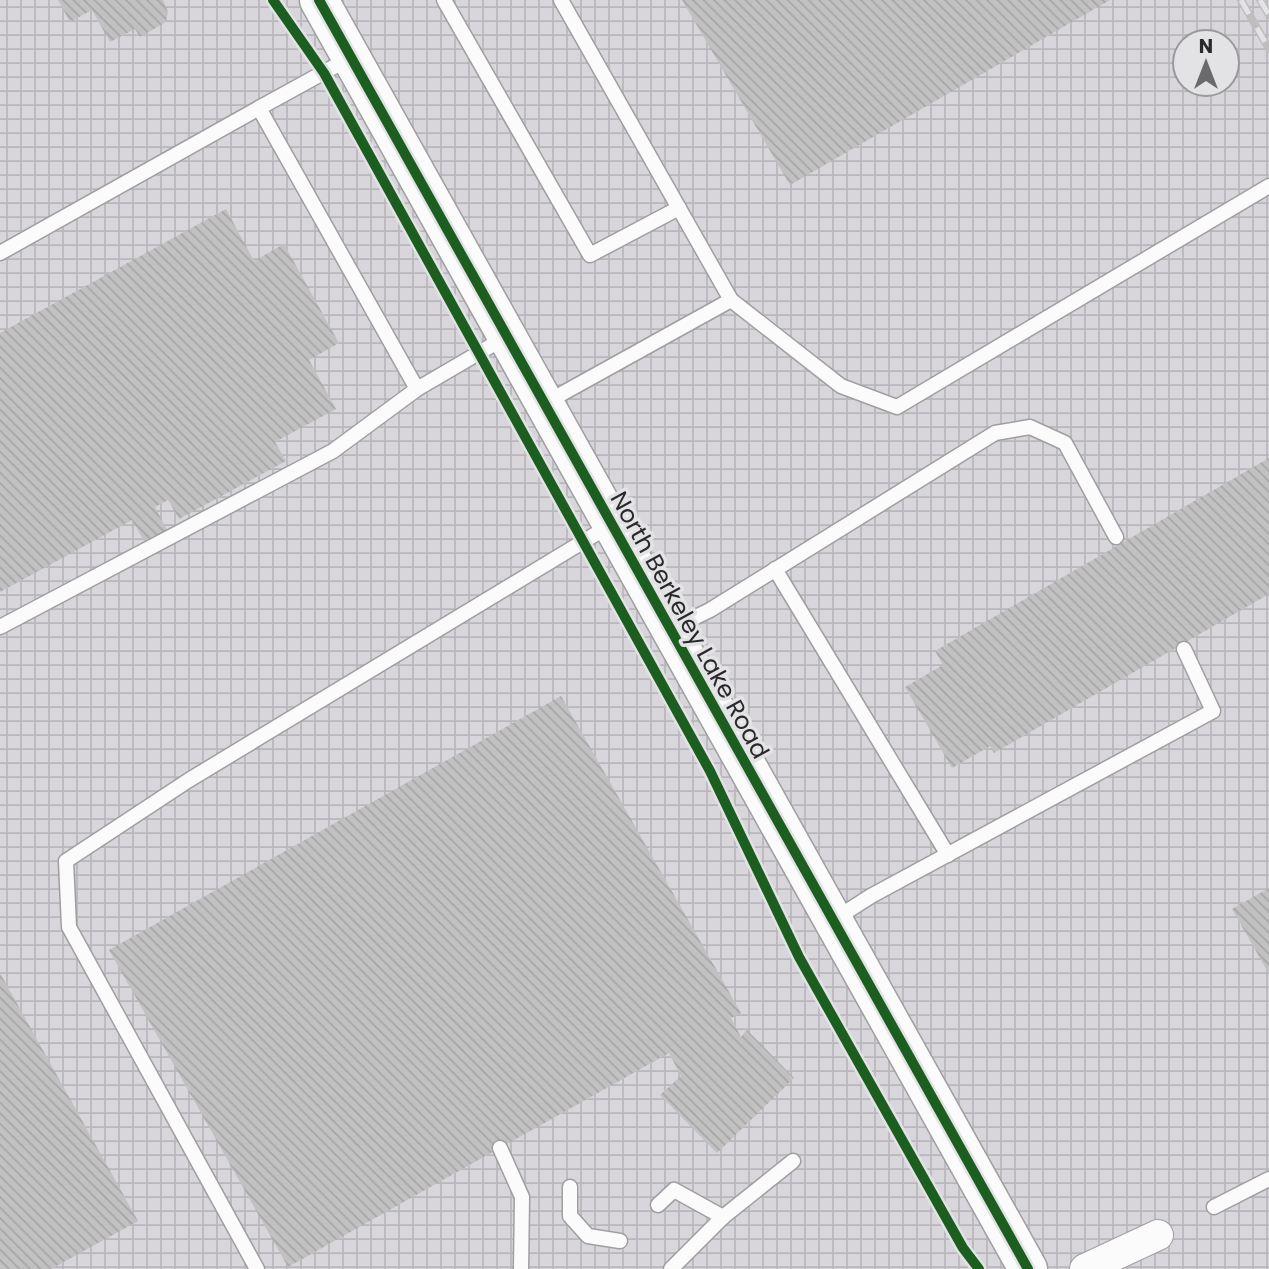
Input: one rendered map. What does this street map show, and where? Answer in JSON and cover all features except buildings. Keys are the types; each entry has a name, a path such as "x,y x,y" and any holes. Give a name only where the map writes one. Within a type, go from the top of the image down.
{"street":[{"name":"North Berkeley Lake Road","path":"319,0 668,630 1028,1269"},
{"path":"1086,1269 1158,1235"}],"lane":[{"path":"444,0 590,255 679,208"},
{"path":"561,0 731,300 841,386 897,407 1269,186"},
{"path":"0,253 351,57"},
{"path":"259,108 417,389"},
{"path":"543,404 731,300"},
{"path":"0,627 333,451 417,389 506,337"},
{"path":"668,630 710,610 995,433 1030,427 1065,443 1116,537"},
{"path":"257,1269 69,927 66,861 189,780 610,525"},
{"path":"775,569 947,855"},
{"path":"832,922 871,896 1213,711 1184,649"},
{"path":"500,1148 522,1197 521,1269"},
{"path":"671,1269 723,1217 793,1161"},
{"path":"1214,1207 1269,1179"},
{"path":"570,1187 570,1216 588,1236 620,1241"},
{"path":"658,1205 674,1190 723,1217"}],"shaded area":[{"path":"0,0 1269,0 1269,1269 0,1269"}],"railway":[{"path":"1241,0 1269,49"},
{"path":"1260,0 1269,15"}],"cycle path":[{"path":"273,0 324,73 710,771 799,957 963,1248 979,1269"},
{"path":"319,0 1028,1269"}]}
